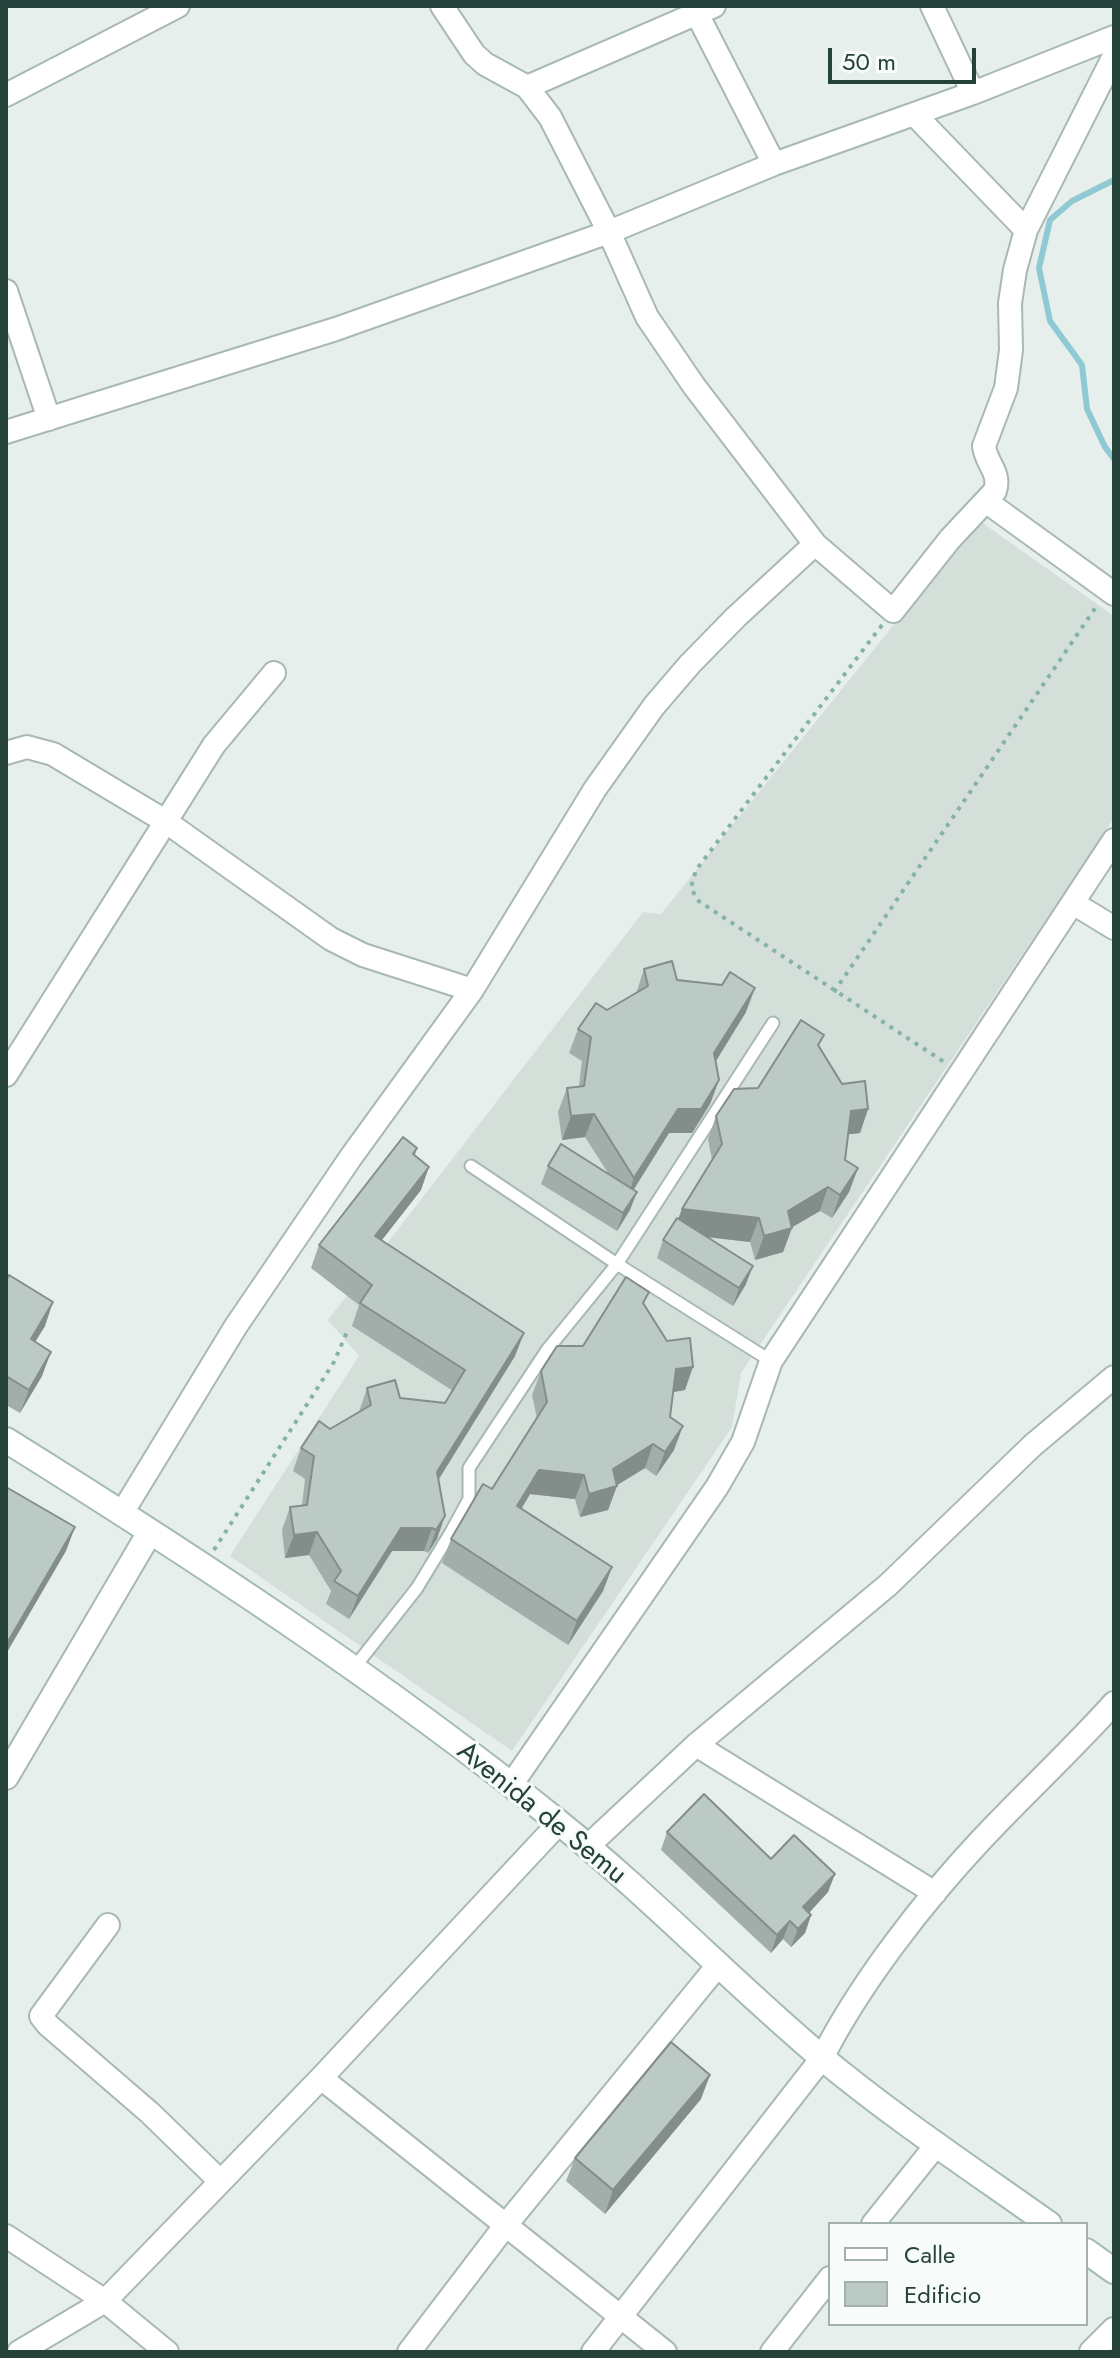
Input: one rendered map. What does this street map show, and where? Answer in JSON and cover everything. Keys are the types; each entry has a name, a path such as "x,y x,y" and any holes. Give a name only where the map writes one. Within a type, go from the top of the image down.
{"main road":[{"name":"Avenida de Semu","path":"6,1440 204,1566 354,1668 511,1785 587,1847 822,2058 1046,2222"},
{"path":"6,1777 150,1532"},
{"path":"1088,2252 1114,2271"},
{"path":"1092,2352 1114,2330"}],"street":[{"path":"6,95 178,6"},
{"path":"442,6 474,54 485,64 527,87 550,117 609,232 647,317 694,386 815,544 893,611 950,539 987,502 998,482 984,446 1006,388 1011,350 1010,303 1015,270 1026,230 1114,56"},
{"path":"932,6 973,93"},
{"path":"527,87 701,8 774,164"},
{"path":"6,432 336,329 609,232 774,164 915,115 1114,37"},
{"path":"915,115 1026,230"},
{"path":"6,291 49,419"},
{"path":"987,502 1111,591"},
{"path":"122,1513 236,1326 351,1157 472,990 595,789 654,706 736,617 815,544"},
{"path":"6,1075 214,745 274,673"},
{"path":"6,753 27,747 53,754 165,821 331,939 363,955 472,990"},
{"path":"511,1785 717,1487 743,1442 771,1361 1114,840"},
{"path":"1073,903 1114,928"},
{"path":"587,1847 696,1745 888,1585 1033,1445 1114,1377"},
{"path":"593,2352 822,2058 841,2022 935,1893 981,1841 1109,1719"},
{"path":"696,1745 935,1893"},
{"path":"19,2352 105,2301 321,2078 559,1823"},
{"path":"108,1925 41,2016 150,2113 220,2181"},
{"path":"409,2352 505,2226 719,1964"},
{"path":"321,2078 665,2352"},
{"path":"875,2222 937,2144"},
{"path":"6,2236 105,2301 167,2352"},
{"path":"772,2352 828,2281"}],"lane":[{"path":"354,1668 417,1588 451,1532 469,1499 469,1468 547,1350 617,1264 773,1023"},
{"path":"471,1166 617,1264 771,1361"}],"path":[{"path":"834,992 1111,591"},
{"path":"893,611 696,870 691,887 697,900 960,1072"},
{"path":"204,1566 334,1362 347,1332"}],"shaded area":[{"path":"981,522 1114,616 1114,818 741,1373 732,1427 512,1751 230,1556 359,1356 328,1320 643,912 661,914 941,566"}],"building":[{"path":"672,961 677,980 722,985 730,972 755,988 714,1053 719,1080 701,1109 678,1109 634,1178 594,1114 571,1116 567,1088 584,1086 591,1037 578,1029 596,1003 607,1010 648,986 644,969"},
{"path":"801,1020 824,1035 818,1045 842,1084 865,1081 868,1109 851,1111 845,1160 858,1168 840,1195 828,1187 788,1211 792,1228 764,1236 759,1218 682,1209 722,1144 716,1116 734,1089 758,1088"},
{"path":"403,1137 417,1148 413,1154 429,1167 375,1236 524,1333 437,1472 445,1516 436,1530 401,1528 358,1596 334,1581 341,1571 317,1532 294,1535 290,1507 307,1505 314,1456 301,1448 319,1421 330,1429 371,1405 367,1388 395,1380 400,1398 445,1403 465,1370 360,1303 372,1285 319,1245"},
{"path":"561,1144 637,1192 623,1213 548,1166"},
{"path":"677,1218 753,1266 739,1288 663,1240"},
{"path":"9,1275 53,1302 31,1339 51,1352 29,1390 6,1376 6,1280"},
{"path":"626,1277 649,1292 643,1303 667,1341 690,1338 693,1367 676,1369 670,1417 683,1426 665,1452 653,1444 613,1469 617,1486 589,1494 584,1475 539,1470 517,1506 612,1567 577,1621 451,1539 483,1484 492,1489 547,1402 541,1371 557,1346 583,1346"},
{"path":"6,1487 75,1527 6,1645"},
{"path":"704,1794 771,1859 794,1835 835,1874 803,1907 811,1915 798,1929 790,1921 777,1935 667,1832"},
{"path":"671,2042 710,2075 613,2190 575,2158"}],"waterway":[{"path":"1114,180 1072,201 1050,220 1039,268 1050,321 1082,365 1087,409 1114,459"}]}
